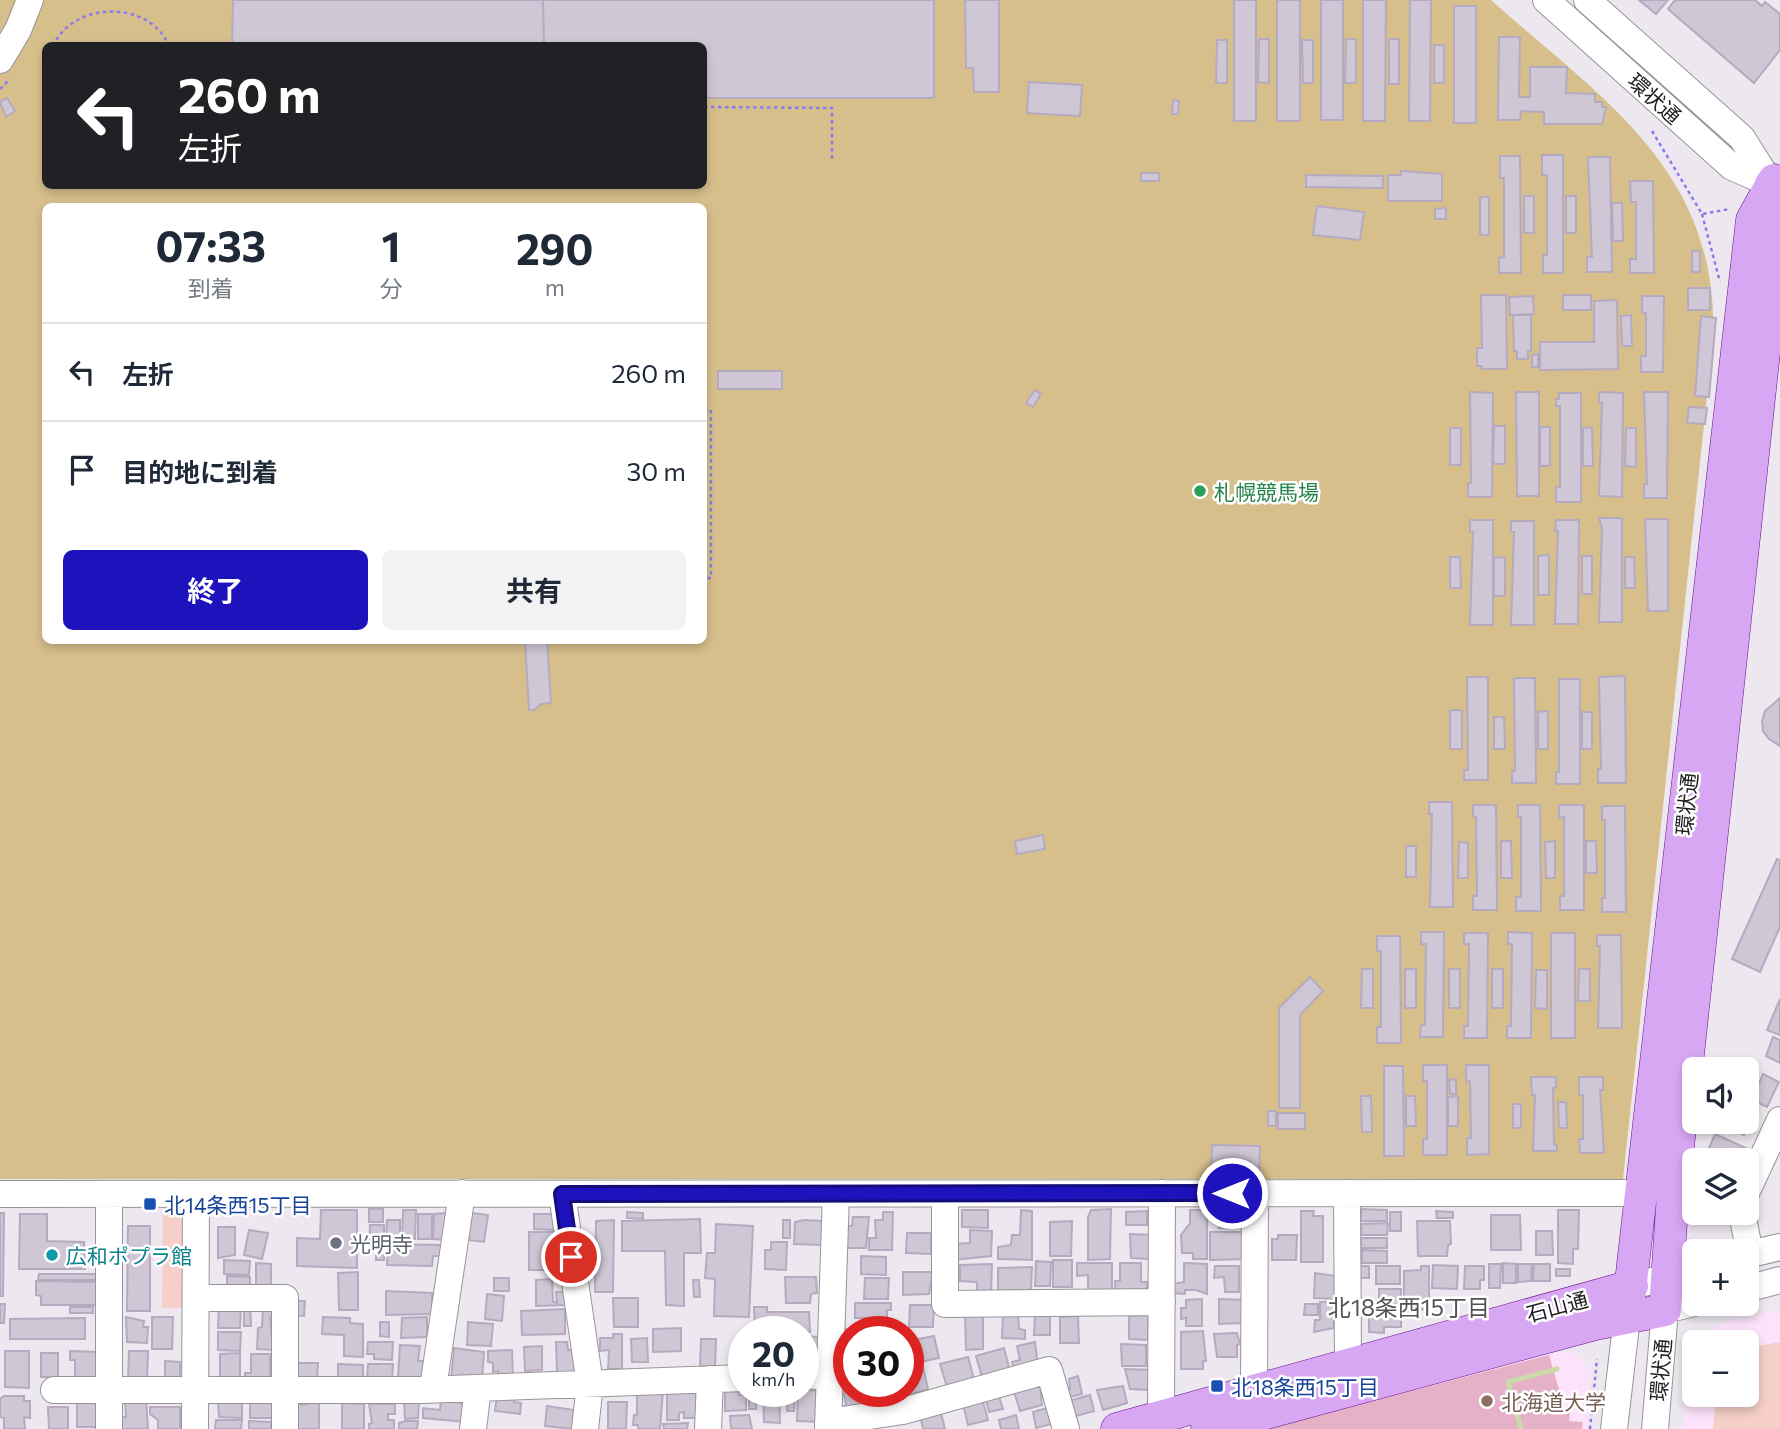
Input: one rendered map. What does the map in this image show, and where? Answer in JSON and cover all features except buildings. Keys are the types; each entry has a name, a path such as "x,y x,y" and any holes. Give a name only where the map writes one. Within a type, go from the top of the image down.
{"main road":[{"name":"環状通","path":"1627,1317 1642,1193 1741,214 1777,181"},
{"name":"環状通","path":"1679,1306 1681,1274 1675,1179 1777,232 1777,181"},
{"name":"石山通","path":"1117,1429 1632,1286"},
{"name":"石山通","path":"1207,1429 1627,1317 1679,1306"}],"street":[{"path":"0,60 18,30 30,0"},
{"name":"環状通","path":"1546,0 1732,167 1777,181"},
{"name":"環状通","path":"1587,0 1742,138 1777,181"},
{"path":"1759,1165 1780,1120"},
{"path":"433,1388 462,1193"},
{"path":"1161,1417 1162,1193"},
{"path":"1254,1390 1255,1193"},
{"path":"1347,1193 1348,1364"},
{"path":"0,1194 1642,1193"},
{"path":"109,1194 109,1429"},
{"path":"195,1429 196,1194"},
{"path":"562,1194 590,1384 585,1429"},
{"path":"836,1194 828,1425 903,1411 1049,1370 1066,1429"},
{"path":"945,1194 944,1304 1162,1303"},
{"path":"1759,1252 1780,1247"},
{"path":"1632,1286 1681,1274"},
{"path":"1759,1286 1780,1280"},
{"path":"196,1298 285,1298 285,1429"},
{"name":"環状通","path":"1655,1429 1679,1306"},
{"name":"環状通","path":"1614,1429 1627,1317"},
{"path":"819,1375 830,1375"},
{"path":"54,1390 286,1392 728,1378"},
{"path":"708,1429 710,1379"},
{"path":"473,1429 478,1388"}],"path":[{"path":"56,42 70,21 90,11 113,8 135,11 146,17 162,32 167,42"},
{"path":"707,107 832,108 832,160"},
{"path":"1653,131 1702,214 1721,287"},
{"path":"1702,214 1741,214"},
{"path":"707,410 710,410 711,578 707,578"},
{"path":"1590,1429 1597,1359"}],"shaded area":[{"name":"札幌競馬場","path":"0,0 1491,0 1613,107 1647,145 1676,185 1697,230 1710,282 1713,341 1623,1179 0,1179"},
{"path":"163,1206 187,1206 186,1308 162,1308"},
{"path":"1780,1309 1780,1429 1683,1429 1685,1407 1759,1407 1759,1330 1710,1330 1714,1326"},
{"path":"1780,1342 1780,1429 1713,1429 1715,1407 1759,1407 1759,1346"},
{"name":"北海道大学","path":"1556,1352 1576,1354 1591,1372 1587,1429 1283,1429"},
{"name":"北海道大学","path":"1549,1355 1561,1396 1561,1410 1570,1409 1569,1421 1583,1422 1582,1429 1266,1429"}],"waterway":[{"path":"1521,1429 1508,1382 1557,1369"}],"place":[{"name":"札幌競馬場","path":"1200,491"},
{"name":"北14条西15丁目","path":"150,1204"},
{"name":"光明寺","path":"336,1243"},
{"name":"広和ポプラ館","path":"52,1255"},
{"name":"北18条西15丁目","path":"1217,1386"},
{"name":"北海道大学","path":"1487,1401"}],"district":[{"name":"北18条西15丁目","path":"1409,1307"}],"route":[{"path":"571,1257 562,1194 1232,1193"}]}
